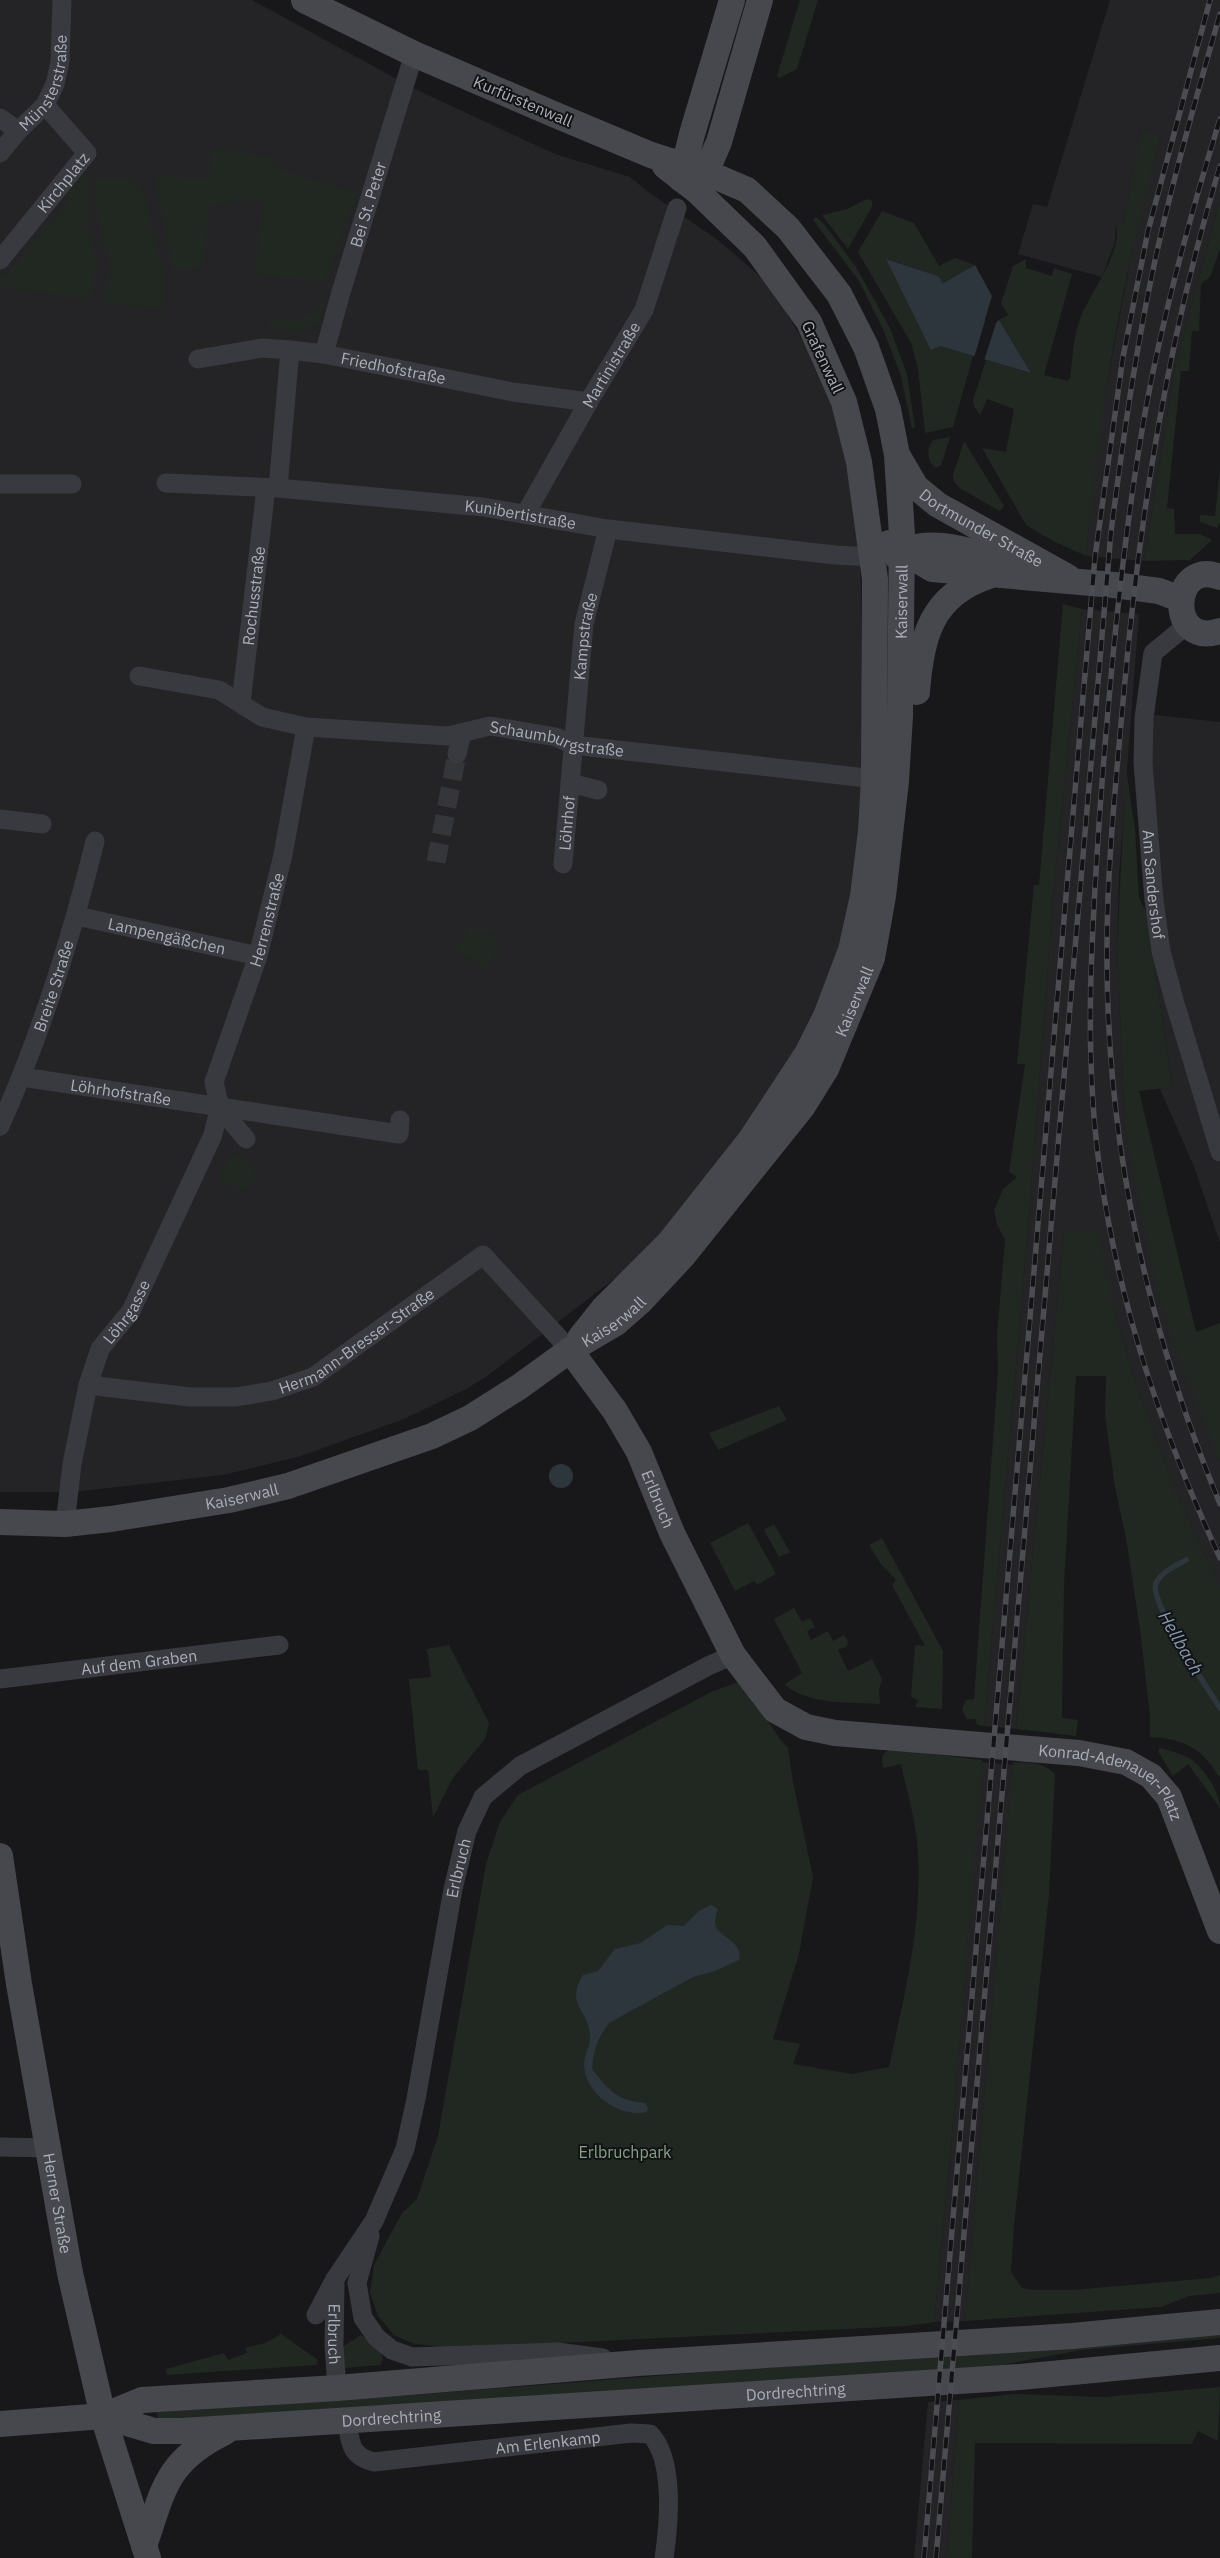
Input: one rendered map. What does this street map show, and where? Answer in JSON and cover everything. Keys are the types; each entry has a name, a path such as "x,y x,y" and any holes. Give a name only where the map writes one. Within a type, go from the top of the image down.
{"main road":[{"name":"Kurfürstenwall","path":"304,0 414,54 650,156 692,177 747,190 788,228 839,294 866,347 888,409 898,455"},
{"path":"692,177 732,0"},
{"path":"692,177 719,142 760,0"},
{"name":"Grafenwall","path":"692,177 755,247 809,322 844,402 859,462 874,568"},
{"path":"874,568 903,552 898,455"},
{"name":"Dortmunder Straße","path":"898,455 916,487 938,505 1069,578 1081,582"},
{"name":"Dortmunder Straße","path":"869,524 879,537 932,569 1159,591 1180,599"},
{"name":"Dortmunder Straße","path":"903,552 928,546 955,548 1081,582"},
{"name":"Kaiserwall","path":"888,773 900,716 903,552"},
{"name":"Kaiserwall","path":"0,1522 65,1524 229,1500 288,1486 432,1436 470,1418 570,1350 616,1323 641,1301 682,1257 803,1106 826,1068 872,958 884,891 888,773 874,568"},
{"path":"1220,577 1214,574 1199,576 1186,585 1180,599 1181,612 1188,624 1205,633 1220,631"},
{"path":"888,773 916,708 919,658 932,623 949,597 962,586 994,575"},
{"name":"Erlbruch","path":"570,1350 615,1411 639,1452 672,1534 733,1655 775,1710 806,1727 835,1733 949,1742"},
{"name":"Konrad-Adenauer-Platz","path":"949,1742 1097,1755 1126,1762 1151,1776 1170,1797 1220,1931"},
{"name":"Herner Straße","path":"0,1856 7,1941 50,2148 70,2274 103,2416 146,2552"},
{"path":"0,2424 103,2416 142,2400 337,2388 638,2363 1072,2336 1220,2322"},
{"name":"Dordrechtring","path":"103,2416 154,2431 232,2428 1020,2376 1220,2358"},
{"name":"Herner Straße","path":"146,2552 165,2484 189,2453 232,2428"}],"street":[{"name":"Münsterstraße","path":"0,153 18,131 45,105 55,84 60,62 62,0"},
{"name":"Bei St. Peter","path":"324,354 341,292 414,54"},
{"name":"Kirchplatz","path":"0,260 87,153 45,105"},
{"path":"0,118 18,131"},
{"name":"Martinistraße","path":"526,514 589,402 644,310 677,208"},
{"name":"Friedhofstraße","path":"198,359 262,348 290,350 324,354 513,392 589,402"},
{"name":"Rochusstraße","path":"241,703 290,350"},
{"name":"Kunibertistraße","path":"166,483 272,488 483,507 608,529 835,555 874,568"},
{"path":"0,484 72,484"},
{"name":"Kampstraße","path":"573,745 584,624 608,529"},
{"name":"Am Sandershof","path":"1188,624 1153,653 1144,718 1143,763 1154,900 1161,951 1220,1152"},
{"name":"Schaumburgstraße","path":"139,676 219,690 262,717 306,727 448,736 490,726 556,737 573,745 888,773"},
{"name":"Herrenstraße","path":"220,1108 214,1082 258,956 283,855 306,727"},
{"path":"458,754 462,733"},
{"name":"Löhrhof","path":"563,864 573,745"},
{"name":"Löhrhof","path":"570,783 598,790"},
{"path":"0,819 42,824"},
{"name":"Breite Straße","path":"2,1115 22,1077 77,916 95,841"},
{"name":"Lampengäßchen","path":"77,916 258,956"},
{"name":"Löhrhofstraße","path":"22,1077 220,1108 400,1127"},
{"path":"220,1108 246,1138"},
{"name":"Löhrgasse","path":"65,1524 71,1472 88,1385 100,1348 131,1311 212,1137 220,1108"},
{"name":"Hermann-Bresser-Straße","path":"88,1385 190,1397 236,1397 272,1391 313,1377 483,1255 570,1350"},
{"name":"Auf dem Graben","path":"0,1679 279,1645"},
{"name":"Erlbruch","path":"638,2363 557,2352 412,2357 392,2350 377,2338 363,2318 357,2283 374,2221 405,2149 418,2089 453,1889 467,1831 483,1797 520,1766 708,1666 733,1655"},
{"path":"0,2147 50,2148"},
{"name":"Erlbruch","path":"316,2315 335,2279 374,2221"},
{"name":"Erlbruch","path":"335,2279 334,2346 337,2388"},
{"name":"Am Erlenkamp","path":"346,2420 353,2450 360,2459 374,2462 631,2433 650,2434 658,2441 663,2453 669,2521 664,2558"}],"shaded area":[{"path":"0,0 252,0 417,90 555,154 630,177 718,240 770,285 802,339 837,416 860,533 864,829 844,947 802,1052 660,1237 630,1267 486,1377 466,1389 404,1419 298,1457 223,1475 73,1492 0,1492"},
{"path":"1110,0 1220,0 1220,199 1175,368 1144,561 1086,556 1094,465 1106,389 1139,214 1161,137 1141,131 1123,225 1116,223 1115,242 1102,277 1018,254 1033,204 1047,207"},
{"path":"886,259 938,276 943,283 975,265 992,296 985,319 997,322 999,320 1031,373 940,346 931,350"},
{"path":"1082,609 1139,614 1119,875 1117,947 1125,1126 1220,1464 1220,1587 1176,1492 1131,1370 1115,1312 1064,1233 1016,1729 984,1726 1028,1229 1053,897"},
{"path":"1137,713 1220,722 1220,1243 1195,1169 1160,1089 1172,1086 1147,914"},
{"path":"561,1464 570,1467 573,1476 570,1485 561,1488 552,1485 549,1476 552,1467"},
{"path":"981,1762 1013,1765 965,2321 934,2322 952,2135"},
{"path":"711,1905 718,1909 715,1919 716,1926 720,1932 736,1945 739,1952 739,1960 715,1971 693,1977 609,2023 597,2044 592,2069 614,2093 628,2100 645,2103 648,2108 647,2112 636,2113 625,2111 605,2102 590,2085 584,2065 590,2035 576,1993 583,1975 598,1971 615,1949 641,1943 667,1925 684,1926 699,1911"},
{"path":"959,2400 947,2558 914,2558 928,2402"}],"green space":[{"path":"800,0 818,0 797,69 779,78 777,76"},
{"path":"1141,130 1161,137 1135,240 1114,345 1105,397 1086,556 1053,541 1026,525 982,448 1006,452 1014,409 987,399 980,415 974,406 973,400 986,360 1031,373 999,320 1008,315 1001,303 1013,266 1026,259 1026,268 1052,276 1054,268 1072,274 1044,375 1067,381 1070,378 1079,322 1112,256 1116,244 1117,232 1115,223 1123,224"},
{"path":"212,149 273,157 274,167 358,193 325,281 254,274 263,202 249,199 210,205 202,268 173,271 155,176 207,179"},
{"path":"87,176 88,225 96,264 91,299 0,287 0,272 4,277 68,202 66,190 76,177"},
{"path":"95,178 130,179 144,192 165,281 163,309 103,302 110,267 100,228 95,198"},
{"path":"867,199 872,201 872,207 848,249 822,215 847,209"},
{"path":"1220,199 1220,249 1210,277 1201,284 1199,331 1192,331 1189,371 1181,371 1167,508 1174,509 1175,534 1200,534 1212,540 1190,560 1144,561 1175,368"},
{"path":"882,211 914,223 939,266 955,258 975,265 942,283 938,276 887,259 940,346 973,356 953,427 925,433 918,369 911,343 858,252"},
{"path":"816,217 824,224 856,267 890,328 907,374 915,427 912,429 901,376 883,329 859,281 813,220"},
{"path":"327,297 320,323 302,330 267,328 268,320 288,320 307,315"},
{"path":"950,437 941,465 936,468 928,455 931,444 933,440"},
{"path":"964,441 1004,506 1000,511 961,489 954,482 953,475"},
{"path":"1220,468 1220,522 1217,528 1200,522 1200,515 1215,516"},
{"path":"1063,604 1082,609 1053,897 1028,1229 984,1726 977,1725 975,1719 967,1719 962,1709 966,1700 974,1699 998,1371 997,1336 1005,1240 997,1224 994,1210 1003,1189 1017,1177 1009,1172 1025,1064 1017,1064 1034,885 1039,885"},
{"path":"1126,768 1135,829 1139,898 1147,914 1172,1087 1139,1091 1196,1332 1220,1323 1220,1464 1171,1335 1153,1274 1125,1126 1117,947"},
{"path":"473,922 503,942 486,969 455,949"},
{"path":"233,1153 249,1163 259,1180 236,1193 233,1186 217,1178"},
{"path":"1064,1233 1098,1233 1115,1312 1131,1370 1176,1492 1220,1587 1220,1775 1218,1776 1205,1758 1190,1746 1181,1742 1150,1737 1150,1716 1140,1629 1126,1538 1115,1487 1105,1415 1106,1376 1076,1376 1064,1584 1062,1718 1078,1720 1076,1736 1016,1729"},
{"path":"779,1406 787,1420 718,1450 709,1433"},
{"path":"748,1523 776,1574 757,1585 754,1581 735,1591 710,1543"},
{"path":"774,1524 790,1552 779,1557 764,1530"},
{"path":"882,1538 943,1651 942,1709 915,1707 918,1700 911,1697 915,1645 925,1646 892,1585 896,1580 880,1563 869,1545"},
{"path":"794,1608 802,1622 810,1618 815,1627 807,1631 811,1640 828,1631 833,1641 844,1635 848,1641 847,1646 838,1650 848,1671 872,1659 882,1679 879,1690 880,1704 819,1700 807,1697 786,1686 785,1684 802,1673 774,1619"},
{"path":"449,1645 489,1723 485,1739 453,1778 433,1817 428,1770 418,1770 409,1679 431,1677 427,1649"},
{"name":"Erlbruchpark","path":"741,1681 788,1748 793,1782 813,1877 799,1954 773,2039 800,2044 793,2064 852,2074 889,2067 911,1961 919,1881 916,1831 901,1764 883,1768 882,1759 885,1753 890,1749 982,1760 952,2135 934,2322 907,2326 455,2348 414,2344 394,2335 378,2316 370,2293 374,2265 402,2213 417,2199 438,2136 486,1864 500,1822 518,1795 711,1692"},
{"path":"1160,1748 1187,1757 1204,1772 1214,1787 1220,1808 1188,1764 1173,1776 1158,1751"},
{"path":"1013,1762 1042,1765 1055,1774 1049,1895 1014,2225 1011,2272 1022,2288 1035,2290 1072,2290 1211,2278 1220,2275 1220,2293 1189,2296 1161,2307 965,2321"},
{"path":"1220,2332 1220,2338 1081,2350 991,2367 158,2420 157,2412 411,2395"},
{"path":"281,2334 318,2360 316,2365 167,2375 166,2369 224,2353 228,2360 247,2353 245,2348 265,2343"},
{"path":"361,2335 378,2347 382,2356 380,2365 344,2368 342,2347"},
{"path":"1220,2387 1218,2441 1198,2431 1192,2444 975,2443 972,2558 947,2558 959,2400 1014,2394 1103,2397"}],"pier":[{"path":"986,317 997,320 984,361 974,358"}],"waterway":[{"name":"Hellbach","path":"1186,1560 1162,1575 1156,1583 1156,1592 1161,1607 1180,1645 1220,1708"}],"tunnel":[{"path":"436,862 457,754"}],"railway":[{"path":"924,2558 1095,557 1123,357 1148,231 1210,0"},
{"path":"936,2558 1111,532 1132,382 1145,308 1182,151 1220,14"},
{"path":"1220,119 1198,192 1160,339 1137,462 1123,561 1100,809 1092,945 1090,1036 1095,1126 1100,1171 1119,1272 1131,1321 1162,1417 1199,1511 1220,1558"},
{"path":"1220,166 1185,295 1171,361 1158,426 1138,558 1115,793 1107,930 1109,1034 1115,1104 1124,1172 1137,1240 1153,1307 1172,1373 1220,1504"}]}
